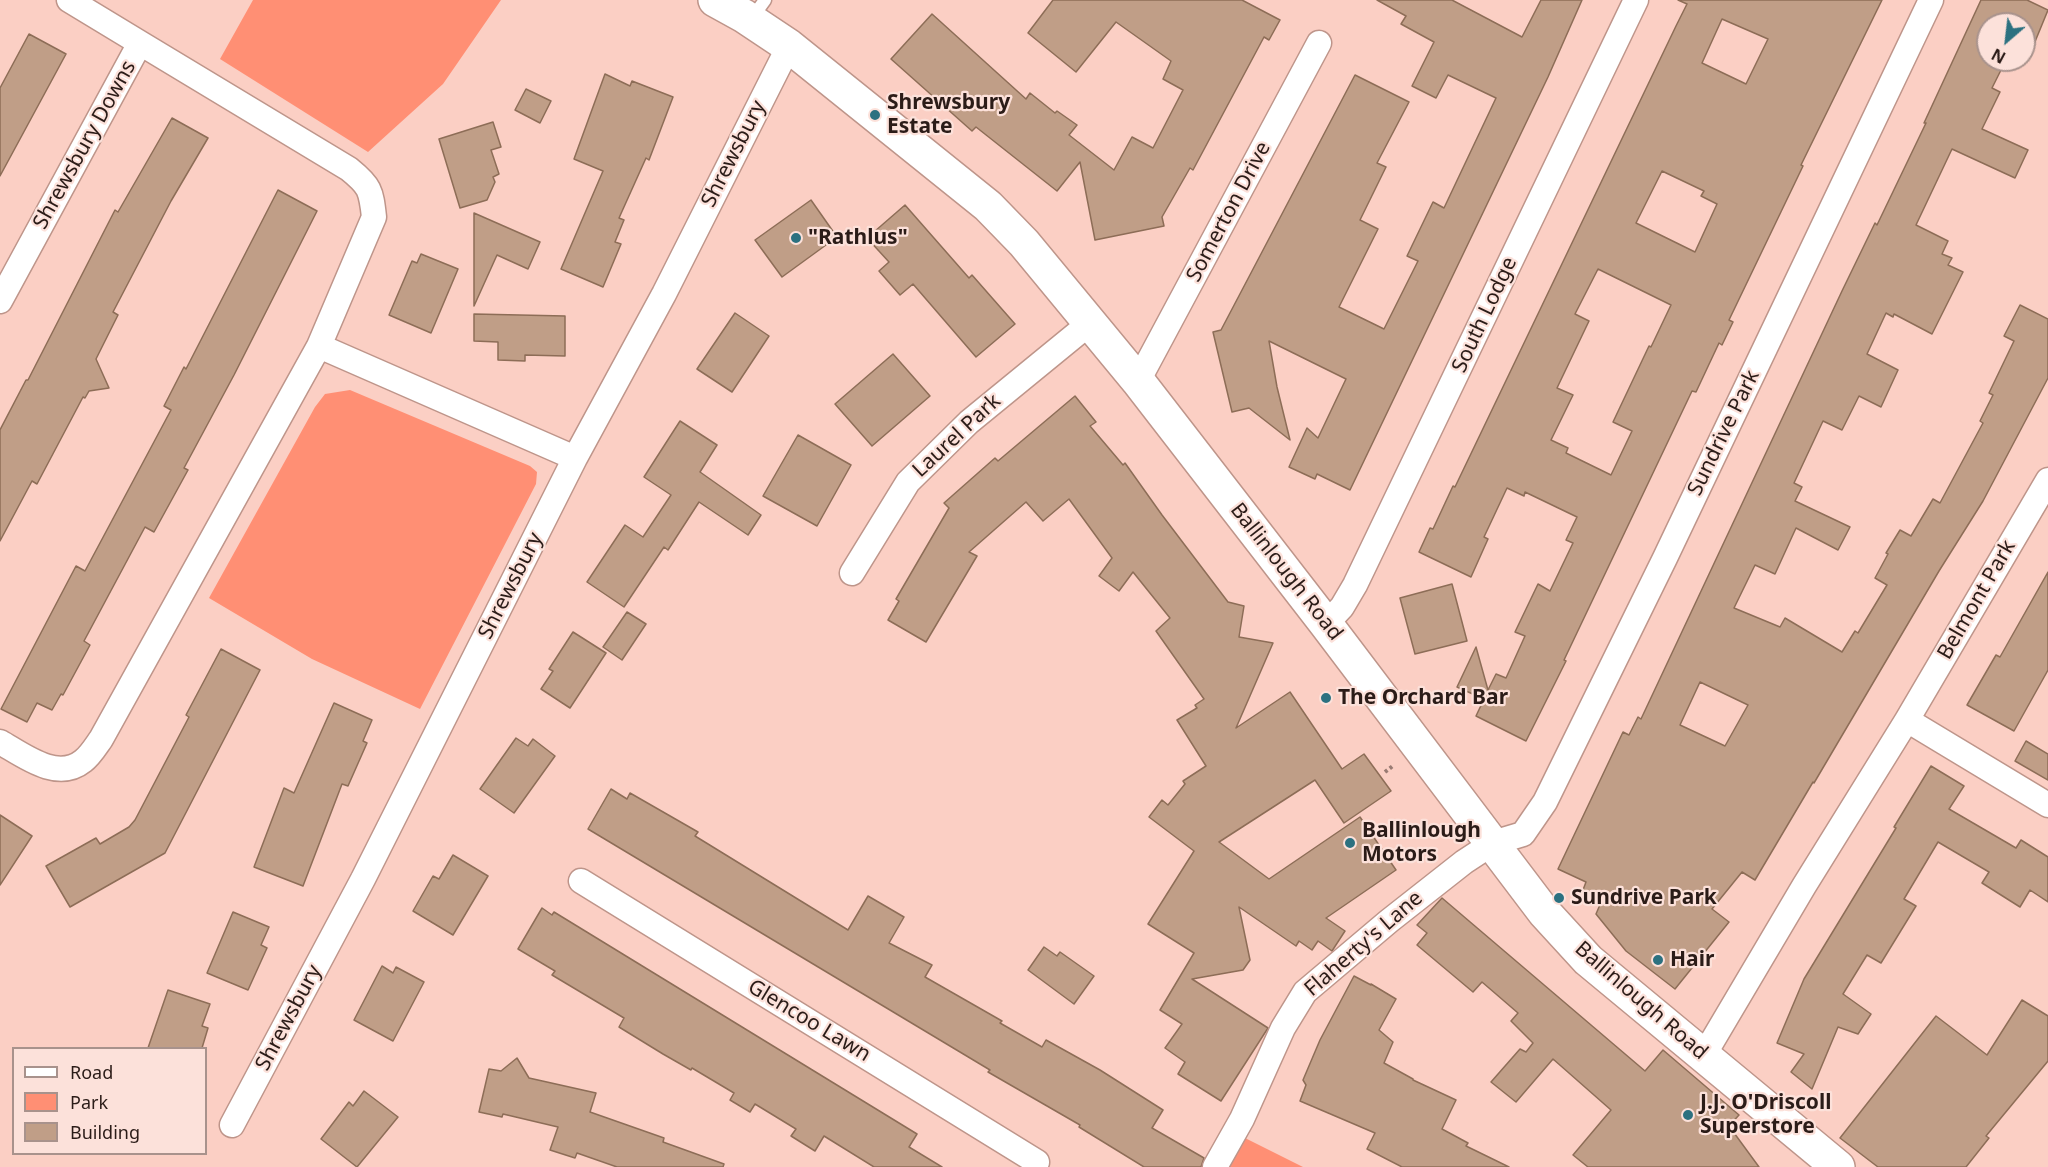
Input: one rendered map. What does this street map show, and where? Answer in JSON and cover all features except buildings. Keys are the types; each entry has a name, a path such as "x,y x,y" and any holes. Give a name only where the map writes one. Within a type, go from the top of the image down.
{"street":[{"path":"69,0 140,44"},
{"name":"Ballinlough Road","path":"715,0 758,10 789,46 988,206 1024,243 1138,381 1544,912 1588,960 1838,1167"},
{"name":"South Lodge","path":"1326,624 1342,607 1355,585 1636,0"},
{"name":"Sundrive Park","path":"1493,843 1523,834 1549,796 1931,0"},
{"name":"Somerton Drive","path":"1138,381 1319,43"},
{"name":"Shrewsbury Downs","path":"0,302 140,44 349,169 366,182 372,198 374,217 319,346 95,747 82,762 60,770 31,760 0,742"},
{"name":"Shrewsbury","path":"232,1125 363,879 576,458 664,294 789,46"},
{"name":"Laurel Park","path":"852,573 908,482 969,422 1089,323"},
{"path":"319,346 576,458"},
{"name":"Belmont Park","path":"1704,1054 1907,720 2048,480"},
{"path":"1907,720 2048,805"},
{"name":"Flaherty's Lane","path":"1215,1167 1242,1119 1282,1028 1305,992 1429,889 1493,843"},
{"name":"Glencoo Lawn","path":"581,881 1039,1165"}],"green space":[{"path":"253,0 501,0 443,84 368,152 220,59"},
{"path":"350,390 530,466 537,472 536,484 420,709 312,659 209,598 315,407 325,394"},
{"path":"1243,1137 1303,1167 1228,1167"}],"place":[{"name":"Shrewsbury Estate","path":"875,115"},
{"name":"\"Rathlus\"","path":"796,238"},
{"name":"The Orchard Bar","path":"1326,698"},
{"name":"Ballinlough Motors","path":"1350,843"},
{"name":"Sundrive Park","path":"1559,898"},
{"name":"Hair","path":"1658,960"},
{"name":"J.J. O'Driscoll Superstore","path":"1688,1115"}]}
